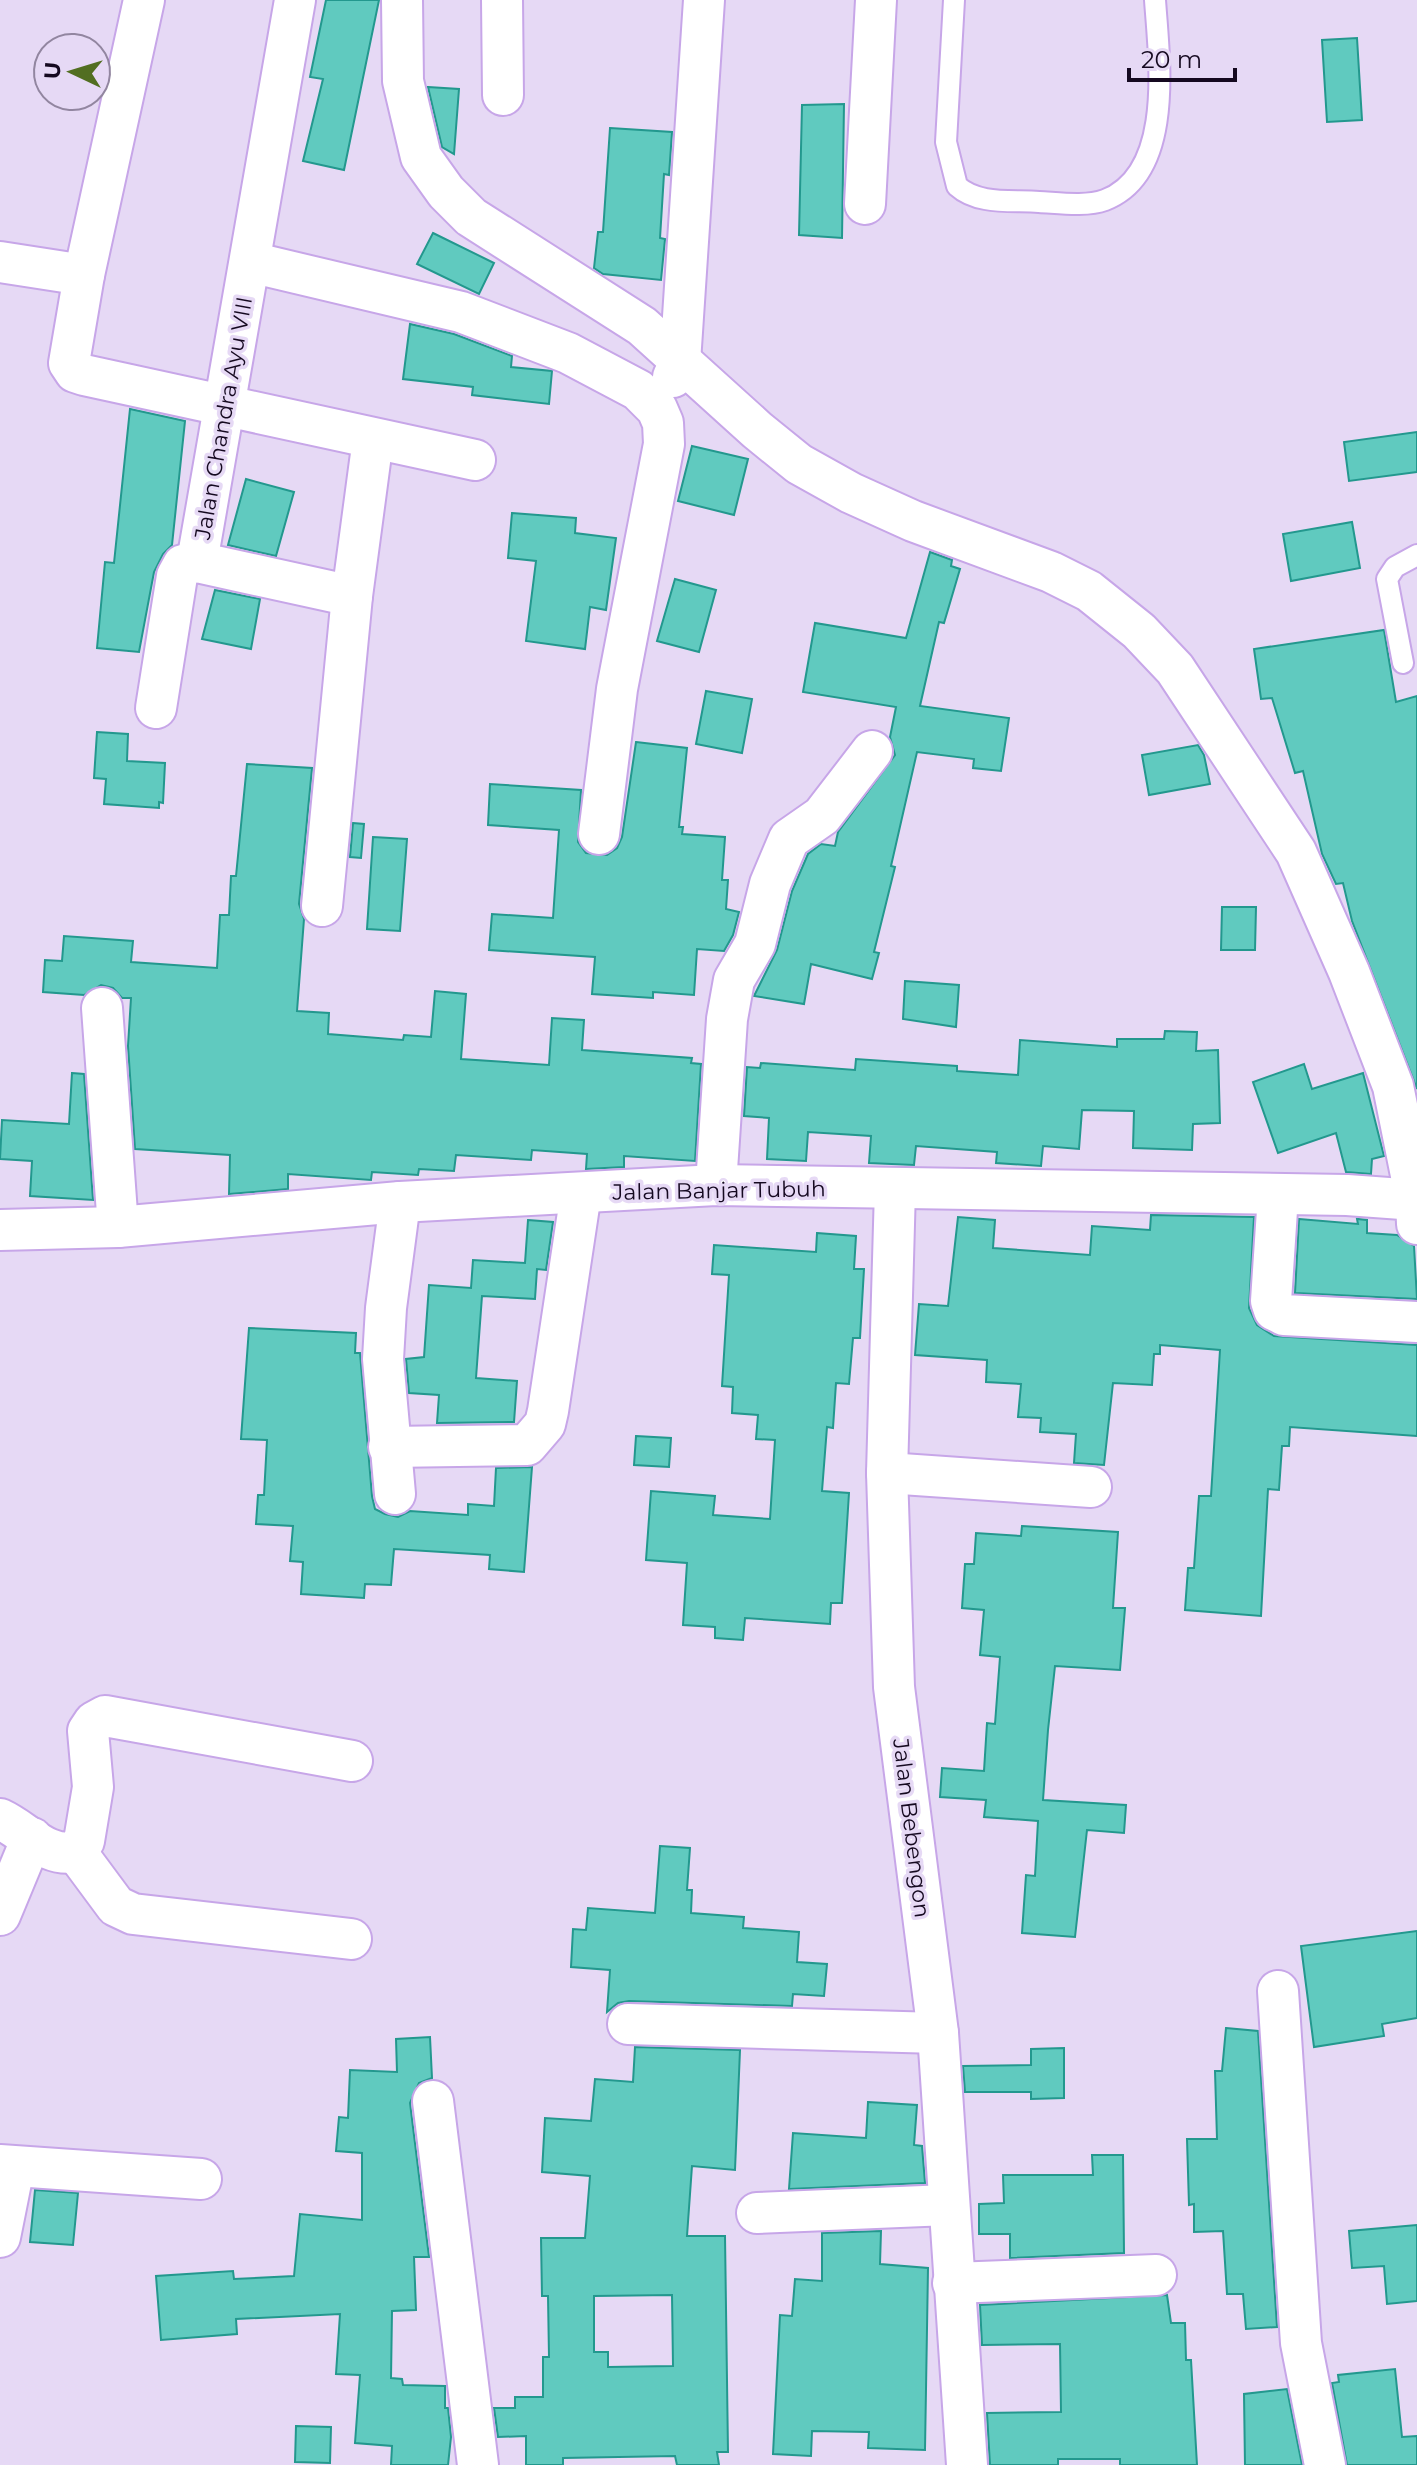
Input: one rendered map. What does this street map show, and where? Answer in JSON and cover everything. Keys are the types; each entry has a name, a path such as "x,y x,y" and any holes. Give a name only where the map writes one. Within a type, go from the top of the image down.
{"street":[{"path":"144,0 68,352 69,363 75,372 475,460"},
{"name":"Jalan Chandra Ayu VIII","path":"295,0 197,562 352,596"},
{"path":"402,0 403,81 421,157 429,172 471,217 642,326 799,464 913,521 1051,572 1089,591 1139,631 1175,669 1296,852 1349,972 1393,1086 1416,1200 1417,1224"},
{"path":"502,0 503,95"},
{"path":"657,409 680,362 704,0"},
{"path":"865,204 876,0"},
{"path":"0,262 84,275"},
{"path":"250,262 461,312 568,353 638,390 657,409 663,423 664,444 617,689 599,834"},
{"path":"322,906 352,596 373,439"},
{"path":"156,708 177,576 183,565 197,562"},
{"path":"716,1185 727,1019 734,980 755,944 770,884 789,839 822,816 872,751"},
{"path":"102,1008 118,1227"},
{"name":"Jalan Banjar Tubuh","path":"0,1230 118,1227 400,1202 716,1185 1174,1191 1416,1200"},
{"name":"Jalan Bebengon","path":"895,1189 887,1473 894,1687 938,2033 967,2465"},
{"path":"389,1447 527,1445 539,1433 548,1411 581,1193"},
{"path":"1278,1195 1271,1301 1274,1310 1284,1315 1417,1322"},
{"path":"395,1494 383,1359 386,1308 400,1202"},
{"path":"887,1473 1091,1487"},
{"path":"76,1852 84,1841 93,1787 88,1731 94,1722 105,1716 352,1761"},
{"path":"0,1915 16,1828 50,1851 76,1852"},
{"path":"76,1852 116,1906 133,1914 351,1939"},
{"path":"1278,1991 1301,2343 1325,2465"},
{"path":"628,2024 938,2033"},
{"path":"433,2101 478,2465"},
{"path":"0,2237 7,2166 201,2179"},
{"path":"757,2213 948,2205"},
{"path":"953,2283 1156,2275"}],"lane":[{"path":"954,0 946,142 957,186 977,198 1069,204 1104,201 1129,187 1145,160 1159,112 1162,82 1155,0"},
{"path":"1403,663 1387,579 1395,567 1417,555"}],"building":[{"path":"326,0 379,0 344,170 303,161 323,79 310,77"},
{"path":"1357,38 1362,120 1327,122 1322,40"},
{"path":"428,87 459,89 454,154 442,147"},
{"path":"844,104 842,238 799,235 802,105"},
{"path":"610,128 672,132 669,175 664,174 660,238 665,239 661,280 603,274 594,268 598,232 603,232"},
{"path":"433,233 494,263 479,294 417,264"},
{"path":"410,324 454,334 512,356 511,367 552,371 549,404 472,395 473,387 403,379"},
{"path":"130,409 185,421 172,545 163,554 154,572 139,652 97,648 105,562 114,563"},
{"path":"1417,432 1417,472 1349,481 1344,442"},
{"path":"692,446 748,459 734,515 678,501"},
{"path":"246,479 294,492 276,556 228,545"},
{"path":"512,513 576,518 575,533 616,538 606,610 590,607 585,649 526,641 536,561 508,558"},
{"path":"1352,522 1360,568 1291,581 1283,534"},
{"path":"930,552 952,560 951,566 960,569 944,623 939,622 920,706 1009,718 1001,771 973,768 974,759 917,752 891,866 895,867 874,952 879,953 872,979 811,964 804,1004 754,996 777,950 792,891 808,854 821,844 835,846 838,832 895,755 890,737 896,707 803,692 815,623 906,638"},
{"path":"675,579 716,590 699,652 657,641"},
{"path":"215,590 260,599 251,649 202,639"},
{"path":"1384,630 1396,702 1417,696 1417,1089 1352,921 1343,883 1336,884 1322,854 1303,771 1295,773 1272,698 1261,699 1254,649"},
{"path":"706,691 752,699 742,753 696,744"},
{"path":"97,732 128,734 127,761 165,763 163,803 159,802 159,808 104,804 106,779 94,778"},
{"path":"636,742 687,748 679,827 683,827 682,834 725,837 722,880 728,880 726,909 739,912 733,935 724,951 697,949 694,995 653,992 653,998 592,994 595,957 489,950 492,914 553,918 559,830 488,825 490,784 581,790 578,842 586,853 607,855 617,848 622,837"},
{"path":"1198,745 1204,755 1210,784 1149,795 1142,755"},
{"path":"247,764 312,768 299,904 304,919 297,1011 329,1013 328,1034 403,1040 404,1035 431,1037 435,991 466,994 461,1059 549,1065 552,1018 584,1020 582,1050 692,1058 691,1063 701,1064 695,1161 624,1156 624,1167 586,1169 587,1154 532,1150 531,1160 456,1155 454,1171 419,1169 418,1175 372,1172 371,1180 288,1174 288,1189 229,1194 230,1155 135,1149 128,1046 131,998 122,998 113,988 101,985 84,995 43,992 45,960 62,961 64,936 133,941 131,962 217,968 220,915 229,915 231,876 236,876"},
{"path":"353,823 364,824 361,858 350,857"},
{"path":"373,837 407,839 400,931 367,929"},
{"path":"1222,907 1256,907 1255,950 1221,950"},
{"path":"905,981 959,985 956,1027 903,1019"},
{"path":"1165,1031 1197,1032 1196,1051 1218,1050 1220,1123 1193,1124 1192,1150 1133,1148 1134,1111 1082,1110 1079,1149 1043,1146 1041,1166 996,1163 997,1152 916,1146 914,1165 869,1163 871,1136 808,1132 806,1161 767,1159 769,1118 744,1116 747,1067 760,1068 761,1063 855,1070 856,1059 957,1066 957,1071 1018,1075 1020,1040 1117,1047 1117,1039 1164,1039"},
{"path":"1304,1064 1312,1089 1363,1073 1384,1156 1372,1159 1371,1174 1346,1172 1336,1133 1278,1153 1253,1082"},
{"path":"72,1073 84,1074 93,1200 30,1196 32,1161 0,1159 2,1120 69,1124"},
{"path":"1151,1215 1254,1217 1249,1308 1257,1325 1274,1336 1417,1345 1417,1436 1290,1427 1289,1446 1282,1446 1279,1490 1268,1489 1261,1616 1185,1610 1188,1568 1194,1568 1199,1496 1211,1496 1220,1350 1160,1345 1160,1354 1154,1354 1152,1385 1113,1383 1104,1465 1074,1463 1076,1434 1040,1432 1041,1418 1018,1417 1021,1384 986,1382 987,1360 915,1355 919,1304 948,1306 958,1217 995,1220 993,1248 1090,1255 1092,1226 1150,1230"},
{"path":"1299,1219 1358,1224 1357,1219 1367,1220 1367,1233 1397,1235 1414,1246 1417,1299 1295,1293"},
{"path":"528,1220 553,1222 546,1270 537,1269 535,1299 482,1296 476,1378 517,1381 514,1422 437,1423 439,1395 409,1393 406,1359 424,1357 429,1285 471,1288 473,1260 525,1263"},
{"path":"817,1233 856,1236 854,1269 864,1269 860,1338 853,1338 849,1384 836,1383 833,1428 827,1427 822,1491 849,1493 842,1603 831,1603 830,1624 745,1618 743,1640 715,1638 715,1627 683,1625 687,1563 646,1560 651,1491 715,1496 713,1515 770,1519 775,1440 756,1439 758,1415 732,1413 733,1387 722,1386 729,1275 712,1274 714,1245 816,1252"},
{"path":"249,1328 356,1333 355,1353 360,1353 372,1496 375,1509 385,1514 398,1517 410,1511 468,1515 468,1504 494,1506 496,1468 532,1467 524,1572 489,1569 490,1555 394,1549 391,1585 365,1584 364,1598 301,1594 303,1562 290,1561 293,1526 256,1524 258,1495 264,1495 267,1440 241,1439"},
{"path":"636,1436 671,1438 669,1467 634,1465"},
{"path":"1022,1526 1118,1532 1113,1608 1125,1608 1120,1670 1055,1666 1048,1730 1043,1800 1126,1805 1124,1833 1087,1830 1075,1937 1022,1933 1026,1875 1035,1876 1038,1821 984,1817 986,1800 940,1797 942,1768 984,1771 987,1723 995,1724 1000,1657 980,1655 984,1610 962,1608 965,1564 974,1564 976,1533 1021,1536"},
{"path":"660,1846 690,1848 687,1890 692,1890 691,1913 744,1917 743,1928 799,1932 797,1962 827,1964 824,1996 793,1994 792,2006 629,2001 618,2003 607,2012 610,1970 571,1967 573,1929 586,1930 588,1908 655,1913"},
{"path":"1417,1931 1417,2018 1382,2024 1384,2036 1314,2047 1301,1946"},
{"path":"1226,2028 1258,2031 1277,2327 1246,2329 1243,2294 1227,2294 1223,2231 1194,2232 1194,2204 1189,2205 1187,2139 1217,2139 1215,2071 1222,2071"},
{"path":"430,2037 432,2078 419,2083 410,2103 429,2257 414,2257 416,2310 392,2311 391,2378 402,2379 403,2385 445,2386 445,2408 448,2408 451,2437 448,2465 391,2465 392,2446 355,2443 360,2375 336,2374 340,2314 236,2319 237,2334 161,2340 156,2276 233,2271 234,2279 294,2276 300,2214 362,2220 362,2153 336,2151 339,2117 348,2118 350,2070 397,2072 396,2039"},
{"path":"635,2047 740,2050 735,2170 692,2166 687,2236 725,2236 728,2452 717,2452 719,2465 677,2465 675,2456 563,2458 563,2465 526,2465 526,2436 498,2437 494,2408 515,2408 515,2397 543,2397 543,2357 549,2357 548,2296 542,2296 541,2238 585,2238 590,2176 542,2172 545,2118 591,2121 595,2079 633,2082","holes":["672,2295 673,2366 608,2367 608,2352 594,2352 594,2296"]},
{"path":"1064,2048 1064,2098 1031,2099 1031,2092 965,2092 963,2066 1031,2065 1031,2049"},
{"path":"868,2102 917,2105 914,2145 922,2146 925,2183 789,2189 793,2133 866,2138"},
{"path":"1092,2155 1123,2155 1124,2253 1010,2258 1010,2234 979,2234 979,2204 1004,2203 1003,2175 1093,2175"},
{"path":"35,2190 78,2193 73,2245 30,2242"},
{"path":"1417,2225 1417,2301 1387,2304 1384,2266 1352,2268 1349,2231"},
{"path":"881,2231 880,2264 928,2268 925,2450 868,2448 869,2432 812,2431 811,2456 773,2454 780,2315 792,2316 795,2279 822,2281 822,2233"},
{"path":"1167,2295 1171,2323 1185,2323 1186,2360 1191,2360 1197,2465 1120,2465 1120,2459 1058,2459 1058,2465 990,2465 987,2413 1061,2412 1060,2344 982,2345 980,2305"},
{"path":"1395,2369 1402,2437 1417,2436 1417,2465 1347,2465 1332,2383 1339,2382 1338,2375"},
{"path":"1287,2389 1302,2465 1245,2465 1244,2394"},
{"path":"296,2426 331,2427 330,2463 295,2462"}]}
